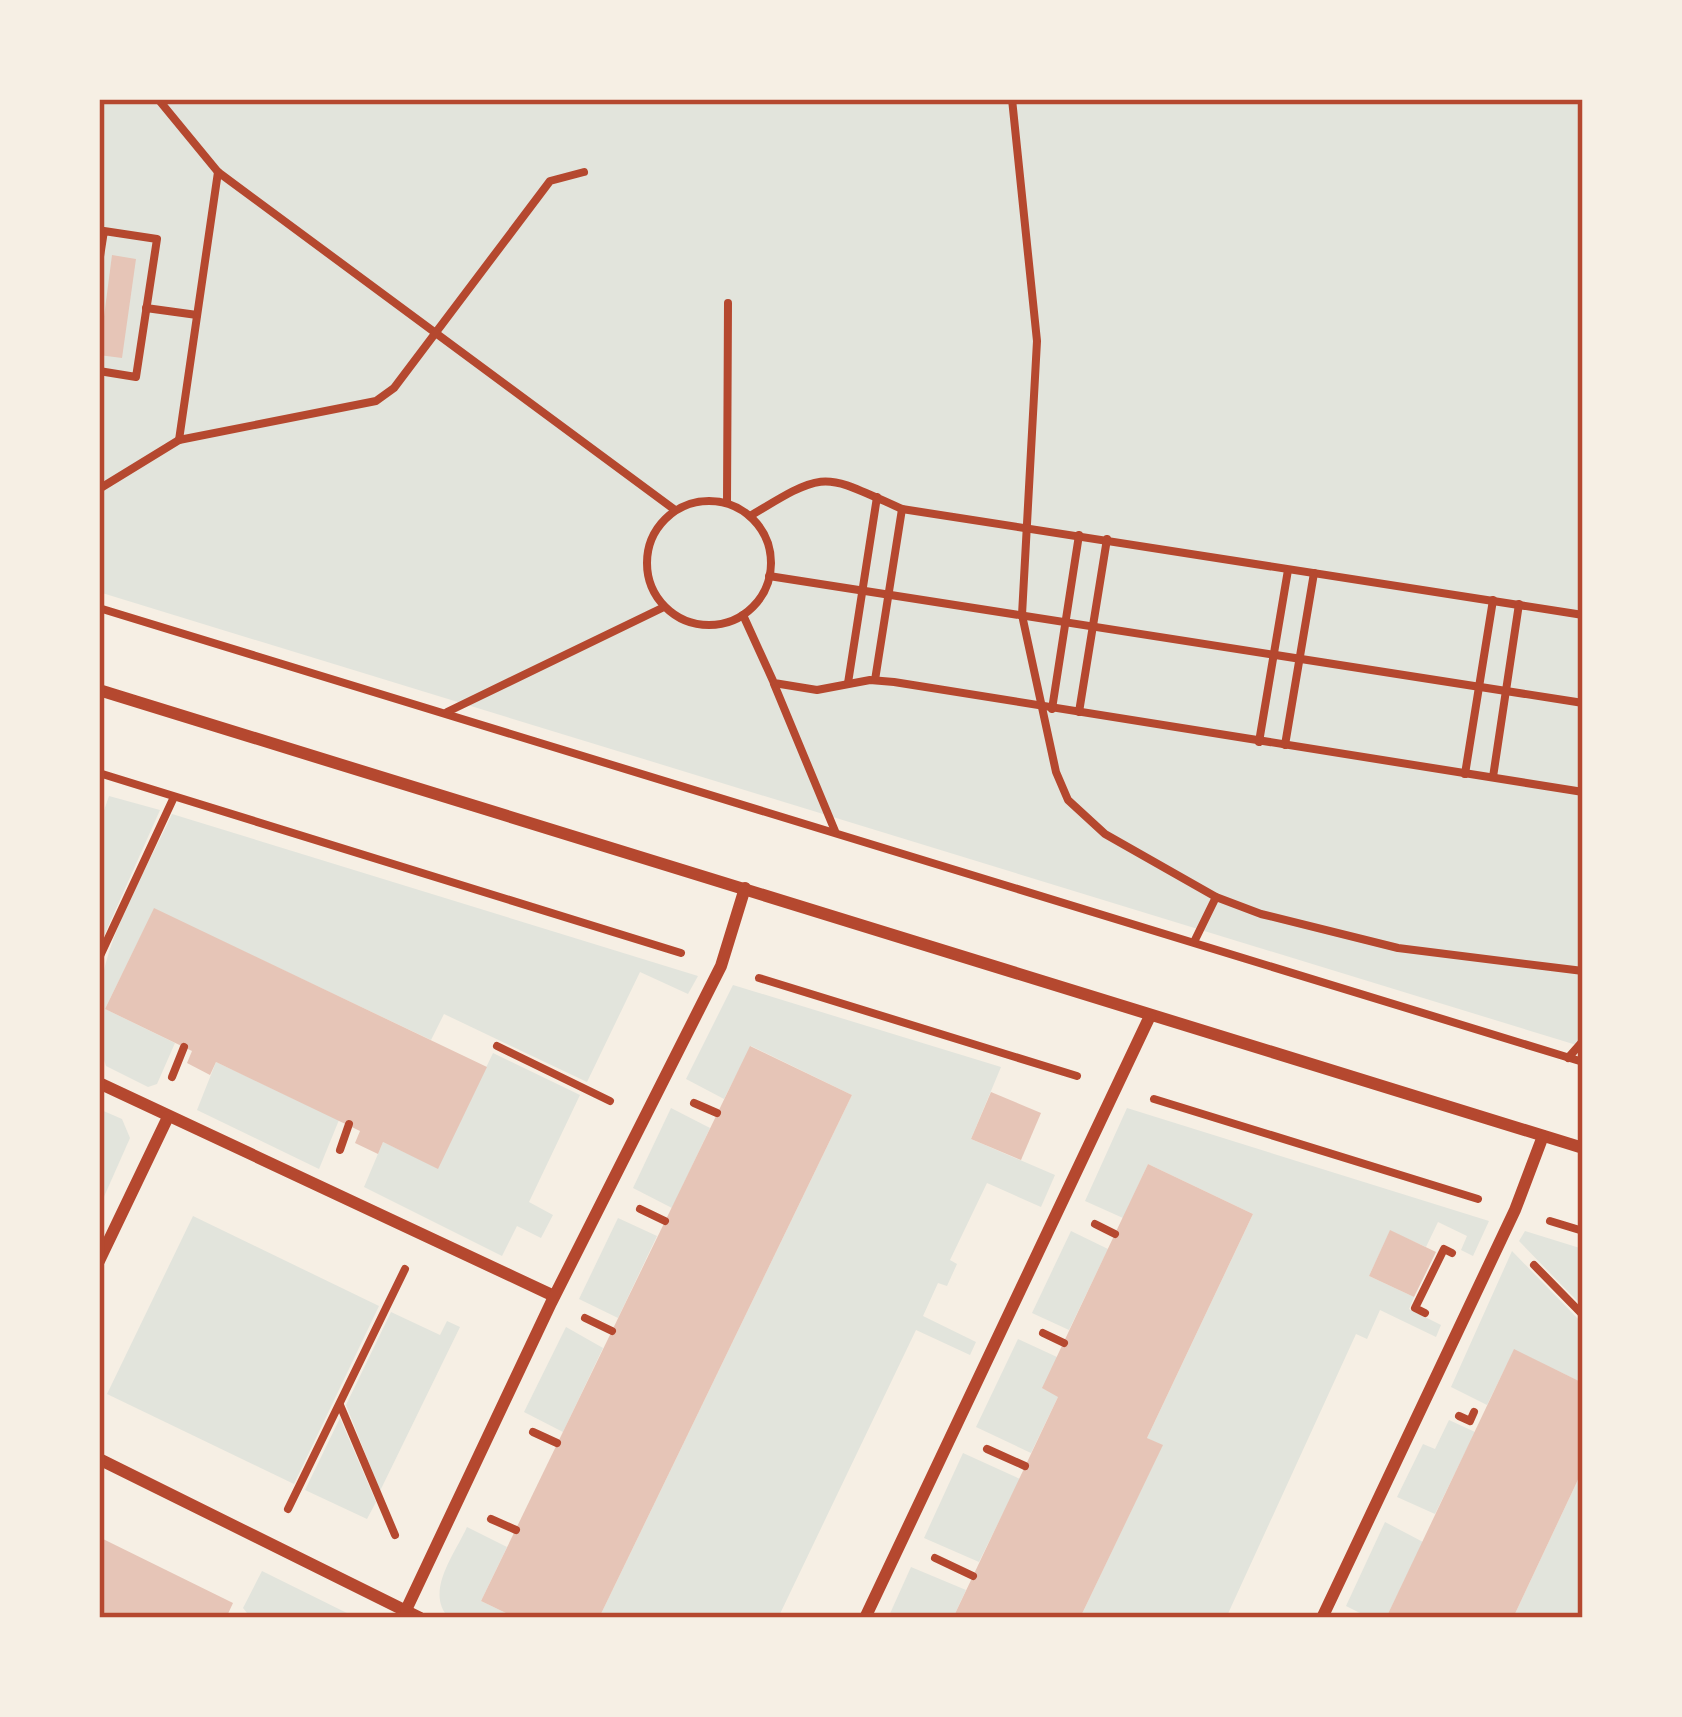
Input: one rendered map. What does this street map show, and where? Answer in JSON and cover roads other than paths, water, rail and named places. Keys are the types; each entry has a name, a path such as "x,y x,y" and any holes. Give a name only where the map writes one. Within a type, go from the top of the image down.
{"street":[{"path":"99,690 1583,1148"},
{"path":"406,1610 554,1297 721,966 745,888"},
{"path":"865,1618 1150,1016"},
{"path":"99,1083 554,1297"},
{"path":"99,1262 168,1117"},
{"path":"1322,1618 1515,1210 1543,1136"},
{"path":"99,1459 420,1618"}]}
